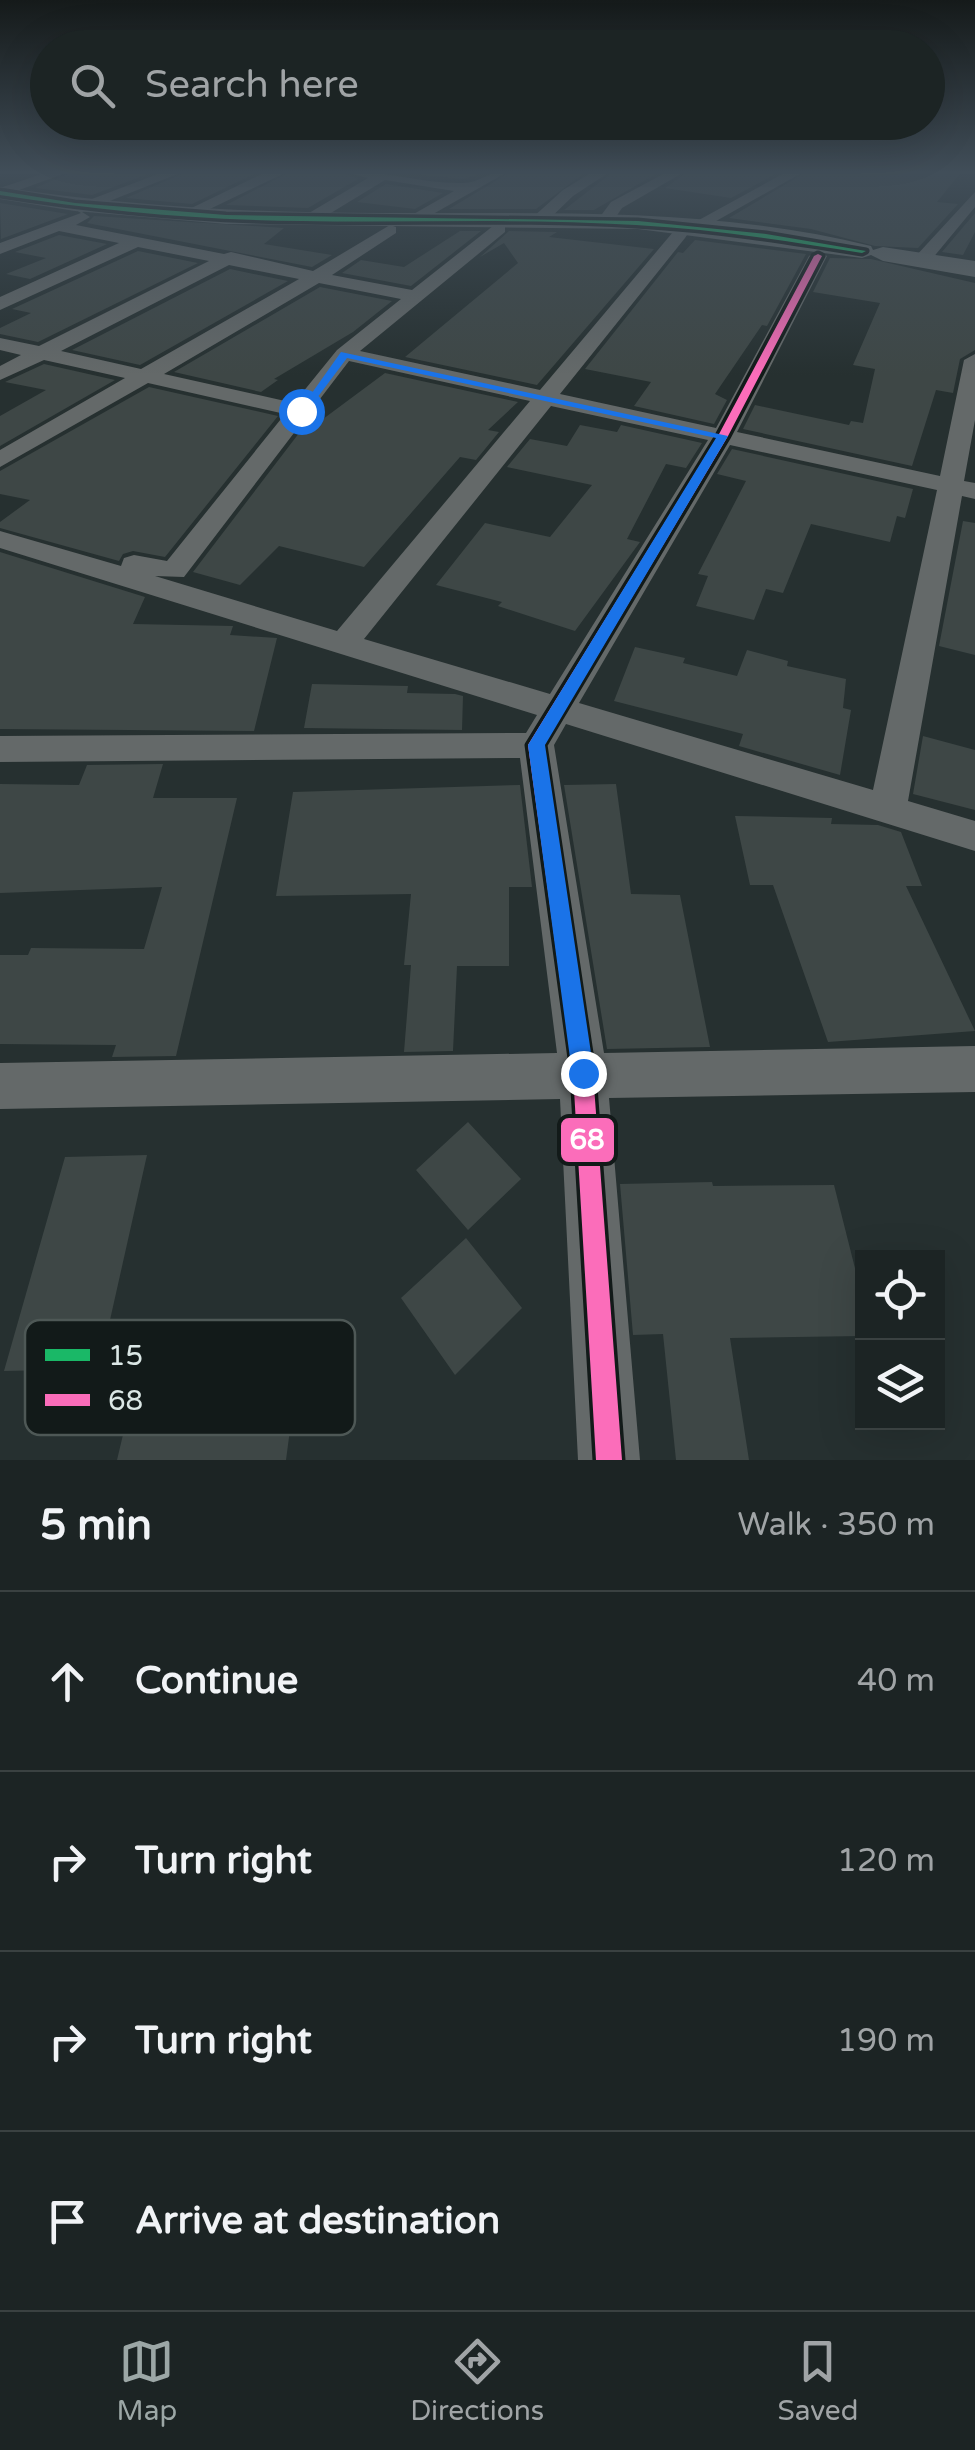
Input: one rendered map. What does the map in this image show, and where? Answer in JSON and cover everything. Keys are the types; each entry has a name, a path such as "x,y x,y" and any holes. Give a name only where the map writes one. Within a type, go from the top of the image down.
{"main road":[{"path":"739,239 975,278"},
{"path":"739,239 860,258 975,269"}],"street":[{"path":"129,239 419,297"},
{"path":"0,304 141,239"},
{"path":"0,460 376,239"},
{"path":"12,542 174,571 344,354 488,239"},
{"path":"344,643 680,239"},
{"path":"921,261 939,239"},
{"path":"0,374 231,257"},
{"path":"609,1460 583,1073 536,745 722,436 860,258"},
{"path":"0,344 301,411"},
{"path":"344,354 963,488"},
{"path":"888,809 963,488 975,360"},
{"path":"12,542 975,836"},
{"path":"0,749 536,745"},
{"path":"0,1086 975,1069"}],"building":[{"path":"48,239 107,244 30,279 6,274 46,258 15,252"},
{"path":"169,239 270,239 264,244 332,255 312,267"},
{"path":"447,239 471,239 411,286 342,273 361,260 404,267"},
{"path":"500,239 568,239 654,249 537,385 405,357 518,263 504,243 480,257"},
{"path":"849,239 926,239 918,248 875,246"},
{"path":"953,239 971,239 963,255 942,252"},
{"path":"695,240 806,254 767,326 762,325 715,394 727,400 714,424 634,406 651,382 585,369 678,252 683,253"},
{"path":"138,251 198,263 38,342 0,334 0,328 31,313 12,309"},
{"path":"830,258 871,259 975,283 975,350 960,359 953,393 936,390 912,466 743,429 755,405 849,425 851,421 863,423 875,369 853,365 880,303 813,292"},
{"path":"230,269 288,281 140,365 72,350"},
{"path":"320,287 392,301 353,332 274,379 278,380 261,392 174,372"},
{"path":"44,364 115,380 0,446 0,416 46,390 5,382"},
{"path":"385,373 518,402 488,430 499,432 476,460 460,457 364,567 279,546 240,585 193,572 309,420 319,422"},
{"path":"149,387 278,416 165,557 133,551 123,554 119,561 0,528 0,522 30,500 0,494 0,471"},
{"path":"580,425 617,432 621,425 702,443 686,468 666,464 627,539 640,542 575,631 498,606 502,602 436,585 485,523 550,537 592,485 507,467 530,439 567,446"},
{"path":"732,449 913,489 905,518 897,516 890,542 811,524 783,593 766,589 754,620 696,606 708,576 698,574 746,481 717,474"},
{"path":"963,521 975,523 975,655 939,646"},
{"path":"0,552 145,597 133,624 233,626 230,635 277,638 254,731 0,729"},
{"path":"635,647 685,658 683,663 737,676 747,650 788,661 787,666 846,679 843,708 851,710 840,775 739,746 743,734 614,701"},
{"path":"312,684 408,686 407,693 463,696 462,730 304,728"},
{"path":"923,736 975,750 975,810 913,794"},
{"path":"163,764 153,798 237,798 176,1056 112,1057 116,1045 0,1044 0,955 28,955 31,948 144,949 162,887 0,893 0,784 79,785 87,765"},
{"path":"616,784 631,894 680,895 710,1047 607,1049 564,785"},
{"path":"520,785 532,887 509,887 509,966 457,966 453,1051 404,1052 411,965 404,965 411,894 276,896 293,792"},
{"path":"735,816 832,818 831,824 878,825 901,832 922,886 906,886 975,1031 828,1042 773,885 750,885"},
{"path":"468,1122 521,1179 468,1230 416,1170"},
{"path":"147,1155 110,1320 25,1320 25,1371 4,1371 65,1157"},
{"path":"620,1184 834,1185 855,1268 855,1336 730,1338 749,1460 676,1460 663,1334 633,1335"},
{"path":"466,1238 522,1308 455,1375 401,1298"},
{"path":"123,1435 289,1435 286,1460 117,1460"}],"transit line":[{"name":"15","path":"782,239 862,251"},
{"name":"68","path":"609,1460 583,1073 536,745 723,436 818,256"}],"route":[{"path":"301,411 344,354 722,436 536,745 583,1073"}]}
